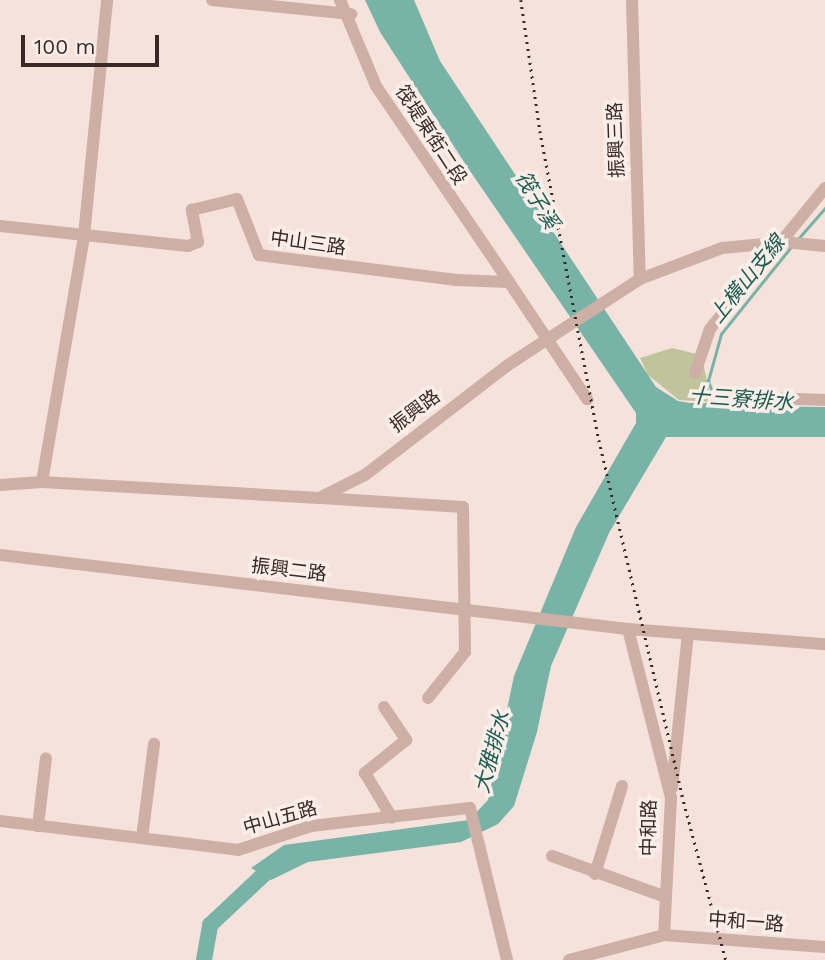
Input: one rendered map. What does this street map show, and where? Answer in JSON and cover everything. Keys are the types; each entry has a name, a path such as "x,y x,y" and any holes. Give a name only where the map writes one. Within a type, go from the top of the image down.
{"street":[{"path":"42,482 84,236 107,0"},
{"path":"212,0 349,15"},
{"name":"筏堤東街二段","path":"340,0 389,107 509,282"},
{"name":"振興三路","path":"632,0 640,279"},
{"path":"695,373 710,329 784,242 825,188"},
{"name":"中山三路","path":"0,226 188,246 198,242 192,209 237,199 258,255 456,280 509,282"},
{"name":"振興路","path":"0,485 42,482 319,498 365,475 548,338 640,279 722,248 784,242 825,247"},
{"path":"509,282 587,399"},
{"path":"717,396 825,400"},
{"path":"319,498 463,507 461,609 465,652 428,698"},
{"name":"振興二路","path":"0,555 628,629"},
{"path":"628,629 825,644"},
{"name":"中和路","path":"628,629 671,799 664,935"},
{"path":"671,799 688,634"},
{"path":"384,707 406,740 365,773 392,818"},
{"path":"142,838 154,744"},
{"path":"38,826 46,758"},
{"path":"595,874 622,786"},
{"name":"中山五路","path":"0,821 238,850 311,826 470,808 480,840 507,960"},
{"path":"552,856 595,874 666,897"},
{"path":"569,960 664,935"},
{"name":"中和一路","path":"664,935 825,947"}],"green space":[{"path":"672,348 701,355 712,402 679,400 648,375 640,358"}],"water":[{"path":"365,0 414,0 440,61 656,387 678,401 690,403 712,403 714,399 750,406 825,407 825,437 666,437 609,533 551,666 537,732 514,806 498,824 461,842 308,862 271,880 251,868 284,845 469,820 488,800 514,676 576,527 636,423 636,413 468,168 380,32"}],"waterway":[{"name":"上橫山支線","path":"797,240 825,208"},
{"name":"上橫山支線","path":"713,395 708,381 721,334 791,247"},
{"name":"大雅排水","path":"204,960 210,925 276,863"}],"railway":[{"path":"521,0 540,131 599,440 682,795 726,960"}],"water label":[{"name":"筏子溪","path":"537,200"},
{"name":"十三寮排水","path":"741,399"}]}
